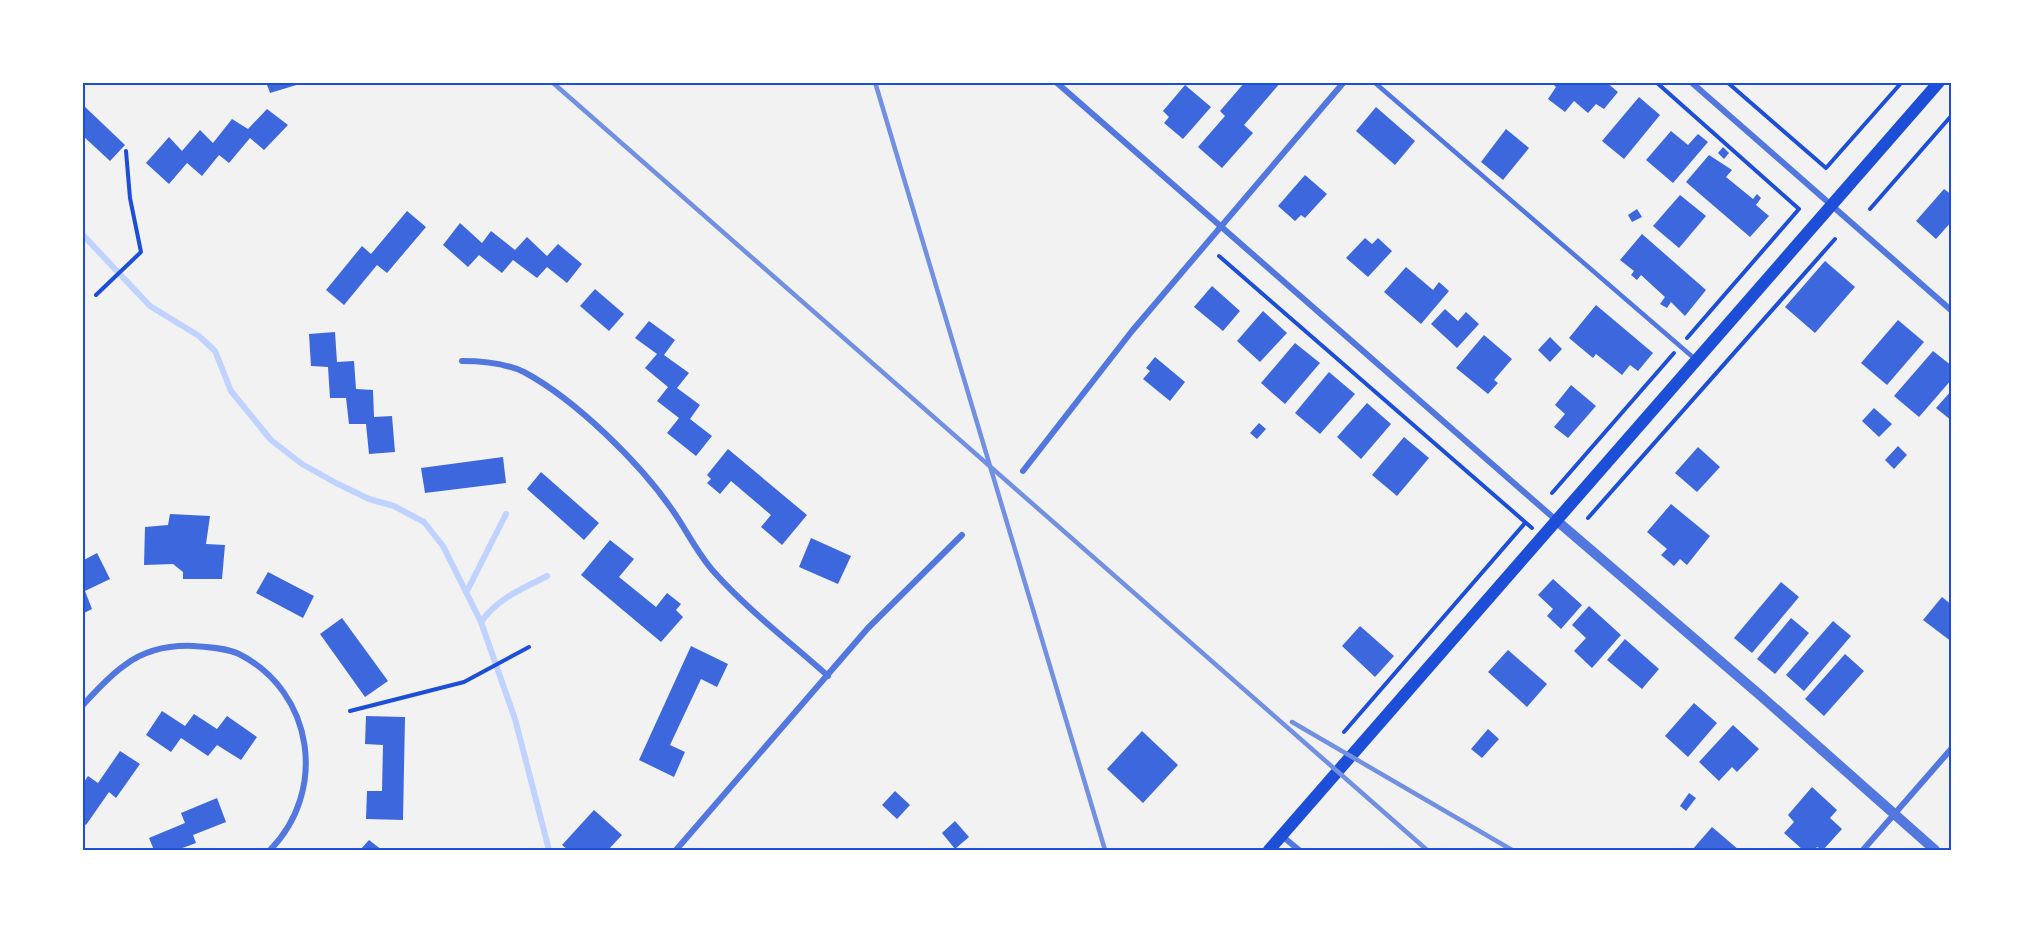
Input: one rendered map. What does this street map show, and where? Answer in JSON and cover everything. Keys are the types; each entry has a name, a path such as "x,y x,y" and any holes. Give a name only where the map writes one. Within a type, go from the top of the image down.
{"main road":[{"path":"1269,850 1940,82"}],"street":[{"path":"1056,82 1219,227 1761,696 1935,850"},
{"path":"1023,471 1132,331 1344,82"},
{"path":"1691,82 1952,311"},
{"path":"462,361 495,363 524,372 600,428 623,451 667,504 700,555 729,589 828,676"},
{"path":"676,850 868,628 962,535"},
{"path":"82,706 126,664 152,651 180,645 211,647 237,653 259,667 280,687 294,708 304,735 308,762 304,789 295,816 282,838 270,850"},
{"path":"1863,850 1952,748"},
{"path":"1282,836 1299,850"}],"lane":[{"path":"1374,82 1697,361"}],"path":[{"path":"1656,82 1799,209"},
{"path":"1727,82 1826,168 1902,82"},
{"path":"1870,209 1952,115"},
{"path":"96,295 141,252 130,198 126,151"},
{"path":"1588,518 1835,239"},
{"path":"1219,256 1532,528"},
{"path":"1344,732 1526,523"},
{"path":"350,711 464,682 529,647"}],"building":[{"path":"266,82 303,82 303,83 270,93"},
{"path":"1245,82 1281,82 1244,125 1253,133 1222,168 1198,147 1225,116 1220,111"},
{"path":"1551,82 1606,82 1618,92 1604,109 1596,104 1588,113 1574,101 1565,112 1548,99 1556,87"},
{"path":"1185,85 1211,107 1183,139 1164,123 1169,117 1163,111"},
{"path":"1639,97 1660,115 1624,159 1602,141"},
{"path":"82,104 125,145 110,161 82,135"},
{"path":"1376,107 1415,141 1395,165 1356,131"},
{"path":"267,109 288,125 264,150 250,138 229,163 219,155 202,176 187,163 169,184 146,163 169,137 182,151 200,130 213,143 232,119 248,129"},
{"path":"1506,129 1529,148 1503,180 1481,162"},
{"path":"1671,131 1688,145 1698,134 1708,142 1673,183 1646,160"},
{"path":"1723,147 1729,153 1724,159 1718,153"},
{"path":"1709,155 1732,170 1726,177 1753,199 1757,194 1761,198 1756,205 1769,216 1750,237 1686,182"},
{"path":"1305,175 1327,194 1305,218 1301,215 1295,221 1278,206"},
{"path":"1944,189 1952,195 1952,221 1936,239 1916,221"},
{"path":"1680,195 1706,216 1679,248 1653,226"},
{"path":"1637,209 1642,217 1632,222 1628,215"},
{"path":"407,211 426,227 387,273 377,265 344,305 326,290 362,246 371,254"},
{"path":"460,223 482,243 491,231 515,250 527,237 547,256 558,244 582,264 567,283 547,267 537,278 513,260 502,273 479,255 468,267 443,245"},
{"path":"1642,234 1706,290 1685,316 1671,302 1667,308 1660,304 1665,297 1641,275 1637,280 1631,275 1634,271 1620,260"},
{"path":"1365,238 1372,244 1378,238 1392,251 1368,277 1346,258"},
{"path":"1825,261 1855,287 1815,333 1785,307"},
{"path":"1406,267 1433,290 1439,282 1449,291 1421,324 1384,292"},
{"path":"1212,286 1240,311 1223,331 1194,307"},
{"path":"595,289 624,314 609,331 580,306"},
{"path":"1596,305 1653,353 1638,371 1630,365 1622,375 1596,354 1593,358 1569,338"},
{"path":"1445,309 1458,321 1466,312 1479,324 1457,348 1431,324"},
{"path":"1263,311 1287,333 1260,362 1237,341"},
{"path":"1898,320 1924,342 1887,385 1861,363"},
{"path":"649,321 675,340 664,355 689,373 677,388 700,405 690,419 712,436 696,456 667,433 679,418 657,401 668,387 645,368 657,354 635,338"},
{"path":"335,332 337,362 354,361 356,389 373,390 374,417 392,416 395,452 369,454 366,424 349,424 346,398 330,398 328,367 311,366 309,334"},
{"path":"1484,335 1512,359 1494,380 1498,383 1488,394 1456,368"},
{"path":"1550,337 1562,349 1550,362 1538,350"},
{"path":"1295,343 1320,363 1285,404 1261,383"},
{"path":"1933,351 1952,366 1952,379 1919,417 1894,396"},
{"path":"1155,357 1185,382 1170,401 1143,379 1150,371 1146,368"},
{"path":"1329,372 1355,394 1320,434 1295,413"},
{"path":"1571,385 1596,406 1568,438 1554,427 1565,414 1555,405"},
{"path":"1952,390 1952,421 1936,408"},
{"path":"1367,403 1391,424 1361,459 1337,437"},
{"path":"1874,408 1892,424 1879,437 1862,421"},
{"path":"1259,423 1266,429 1257,439 1250,433"},
{"path":"1404,437 1429,458 1397,496 1372,475"},
{"path":"1898,446 1907,455 1894,469 1885,460"},
{"path":"1698,447 1720,467 1697,492 1675,473"},
{"path":"728,449 807,515 782,545 761,527 771,515 731,481 720,494 707,483 711,479 707,475"},
{"path":"503,457 506,483 425,493 421,468"},
{"path":"541,472 599,523 584,540 527,489"},
{"path":"1671,504 1710,536 1687,565 1680,559 1674,566 1661,555 1667,549 1647,532"},
{"path":"170,514 210,516 206,544 225,545 222,579 183,579 183,572 173,564 144,565 145,527 168,525"},
{"path":"811,538 851,556 838,584 799,567"},
{"path":"610,540 634,559 619,577 656,607 667,593 681,604 676,610 683,617 661,642 581,575"},
{"path":"97,553 110,579 85,591 92,609 82,614 82,561"},
{"path":"268,572 314,596 303,618 256,593"},
{"path":"1553,579 1582,605 1561,629 1547,616 1553,609 1538,595"},
{"path":"1781,582 1799,597 1752,653 1734,638"},
{"path":"1942,597 1952,605 1952,642 1923,620"},
{"path":"1589,606 1621,635 1592,668 1574,651 1586,638 1572,625"},
{"path":"342,618 388,681 365,697 320,634"},
{"path":"1791,618 1809,633 1775,674 1757,659"},
{"path":"1833,621 1851,636 1804,691 1786,675"},
{"path":"1360,626 1394,656 1375,677 1342,646"},
{"path":"1625,639 1659,669 1642,689 1607,660"},
{"path":"691,646 728,664 717,687 701,679 670,745 685,752 674,777 639,760"},
{"path":"1508,650 1547,684 1527,707 1488,672"},
{"path":"1845,654 1864,671 1824,716 1805,699"},
{"path":"1694,703 1717,723 1688,757 1665,736"},
{"path":"162,711 185,726 194,714 217,729 227,716 257,737 241,760 217,745 208,756 181,738 171,752 146,735"},
{"path":"366,716 405,717 403,820 366,819 367,791 382,791 383,745 365,744"},
{"path":"1733,725 1759,749 1737,772 1732,767 1719,781 1699,762"},
{"path":"1488,729 1499,739 1482,758 1471,749"},
{"path":"1142,731 1178,765 1143,803 1107,769"},
{"path":"120,751 140,764 116,798 109,792 86,825 82,822 82,785 88,776 98,783"},
{"path":"1812,787 1837,810 1830,818 1842,829 1823,850 1817,847 1814,850 1803,850 1784,833 1794,822 1788,815"},
{"path":"895,791 910,805 897,819 882,805"},
{"path":"1689,793 1696,798 1686,811 1680,806"},
{"path":"217,798 226,822 193,835 196,843 177,850 154,850 149,838 185,823 181,813"},
{"path":"594,810 622,835 608,850 568,850 562,845"},
{"path":"955,821 969,837 955,849 942,833"},
{"path":"1712,827 1739,850 1692,850"},
{"path":"369,840 382,850 360,850"}],"waterway":[{"path":"82,234 150,306 199,336 215,351 231,391 271,440 302,464 336,483 369,499 394,506 424,522 443,546 481,622 515,719 549,850"},
{"path":"467,591 506,514"},
{"path":"481,622 503,600 547,576"}],"railway":[{"path":"552,82 1427,850"},
{"path":"875,82 1105,850"},
{"path":"1292,722 1512,850"}]}
